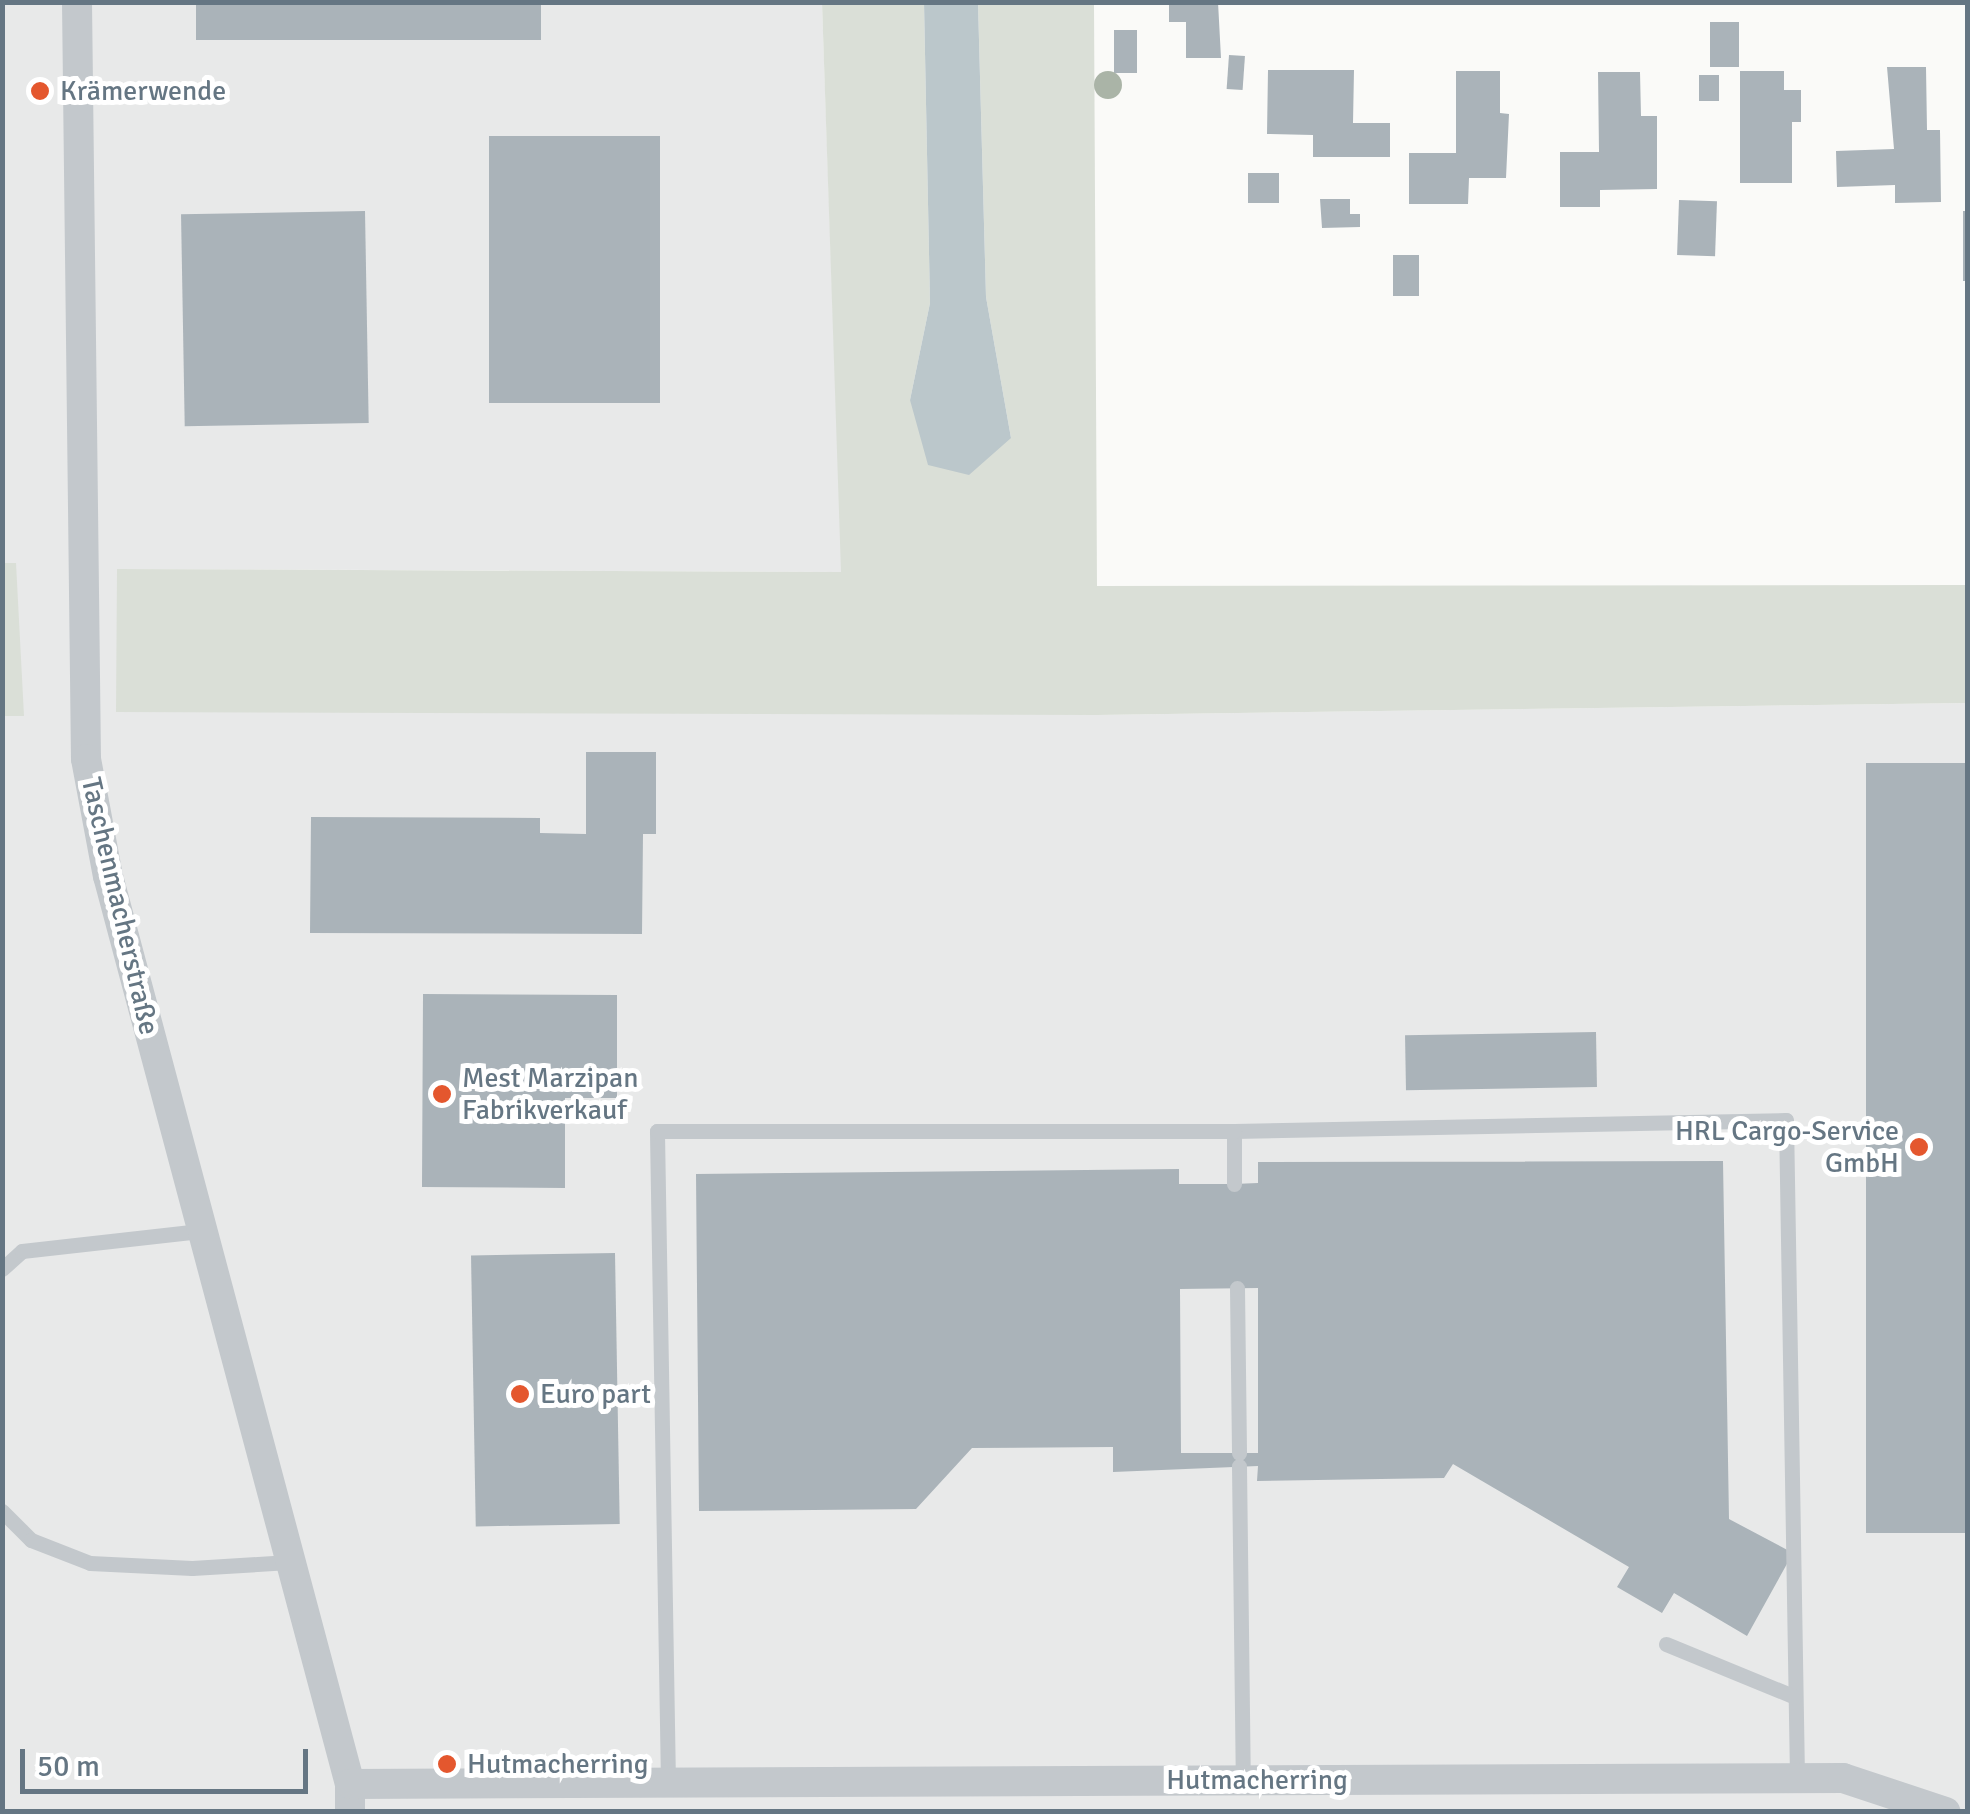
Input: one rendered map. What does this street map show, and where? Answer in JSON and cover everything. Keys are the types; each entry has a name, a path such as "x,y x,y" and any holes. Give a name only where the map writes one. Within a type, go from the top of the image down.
{"street":[{"name":"Taschenmacherstraße","path":"77,2 86,759 108,876 350,1798"},
{"name":"Hutmacherring","path":"350,1798 668,1783 1843,1778 1946,1812"}],"lane":[{"path":"668,1783 657,1131 1234,1132 1786,1120 1797,1778"},
{"path":"1234,1132 1234,1184"},
{"path":"2,1269 22,1250 200,1230"},
{"path":"1236,1288 1242,1779"},
{"path":"2,1511 30,1540 90,1563 192,1568 290,1562"},
{"path":"1666,1644 1795,1697"}],"shaded area":[{"path":"3,3 822,3 842,572 118,569 1097,715 1967,703 1967,1811 3,1811 2,716 23,715 15,563 2,563"},
{"path":"822,3 924,3 930,303 910,400 1011,438 986,297 978,3 1094,3 1097,586 1967,585 1967,703 1097,715 116,712 117,569 841,572"},
{"path":"924,3 978,3 986,297 1011,438 969,475 928,465 910,400 930,303"},
{"path":"3,563 16,563 24,716 3,716"}],"building":[{"path":"196,2 541,2 541,40 196,40"},
{"path":"1169,2 1218,2 1221,58 1186,58 1186,22 1169,22"},
{"path":"1710,22 1739,22 1739,67 1710,67"},
{"path":"1114,30 1137,30 1137,73 1114,73"},
{"path":"1229,55 1245,56 1243,90 1227,89"},
{"path":"1887,67 1926,67 1927,130 1940,130 1941,202 1895,203 1895,185 1837,187 1836,151 1894,149"},
{"path":"1268,70 1354,70 1353,123 1390,123 1390,157 1313,157 1313,135 1267,134"},
{"path":"1456,71 1500,71 1500,113 1509,114 1506,178 1469,178 1468,204 1409,204 1409,153 1456,153"},
{"path":"1740,71 1784,71 1784,90 1801,90 1801,122 1792,122 1792,183 1740,183"},
{"path":"1598,72 1640,72 1641,116 1657,116 1657,189 1600,190 1600,207 1560,207 1560,152 1599,152"},
{"path":"1699,75 1719,75 1719,101 1699,101"},
{"path":"489,136 660,136 660,403 489,403"},
{"path":"1248,173 1279,173 1279,203 1248,203"},
{"path":"1320,199 1350,199 1350,214 1360,214 1360,227 1322,228"},
{"path":"1679,200 1717,201 1715,256 1677,255"},
{"path":"365,211 369,423 185,426 181,214"},
{"path":"1963,211 1968,211 1968,281 1963,281"},
{"path":"1393,255 1419,255 1419,296 1393,296"},
{"path":"586,752 656,752 656,834 643,834 642,934 310,933 311,817 540,818 540,833 586,834"},
{"name":"HRL Cargo-Service GmbH","path":"1866,763 1968,763 1968,1533 1866,1533"},
{"path":"423,994 617,995 617,1098 565,1098 565,1188 422,1187"},
{"path":"1596,1032 1597,1087 1406,1090 1405,1035"},
{"path":"1723,1161 1729,1519 1793,1553 1747,1636 1674,1593 1662,1613 1617,1587 1629,1567 1453,1464 1444,1478 1257,1481 1258,1466 1113,1472 1113,1447 972,1448 916,1509 699,1511 696,1174 1179,1169 1179,1184 1234,1184 1258,1183 1258,1162","holes":["1258,1288 1258,1453 1181,1453 1180,1289"]},
{"path":"615,1253 620,1524 476,1526 471,1256"}],"place":[{"name":"Krämerwende","path":"40,91"},
{"name":"Mest Marzipan Fabrikverkauf","path":"442,1094"},
{"name":"HRL Cargo-Service GmbH","path":"1919,1147"},
{"name":"Euro part","path":"520,1394"},
{"name":"Hutmacherring","path":"447,1764"}]}
